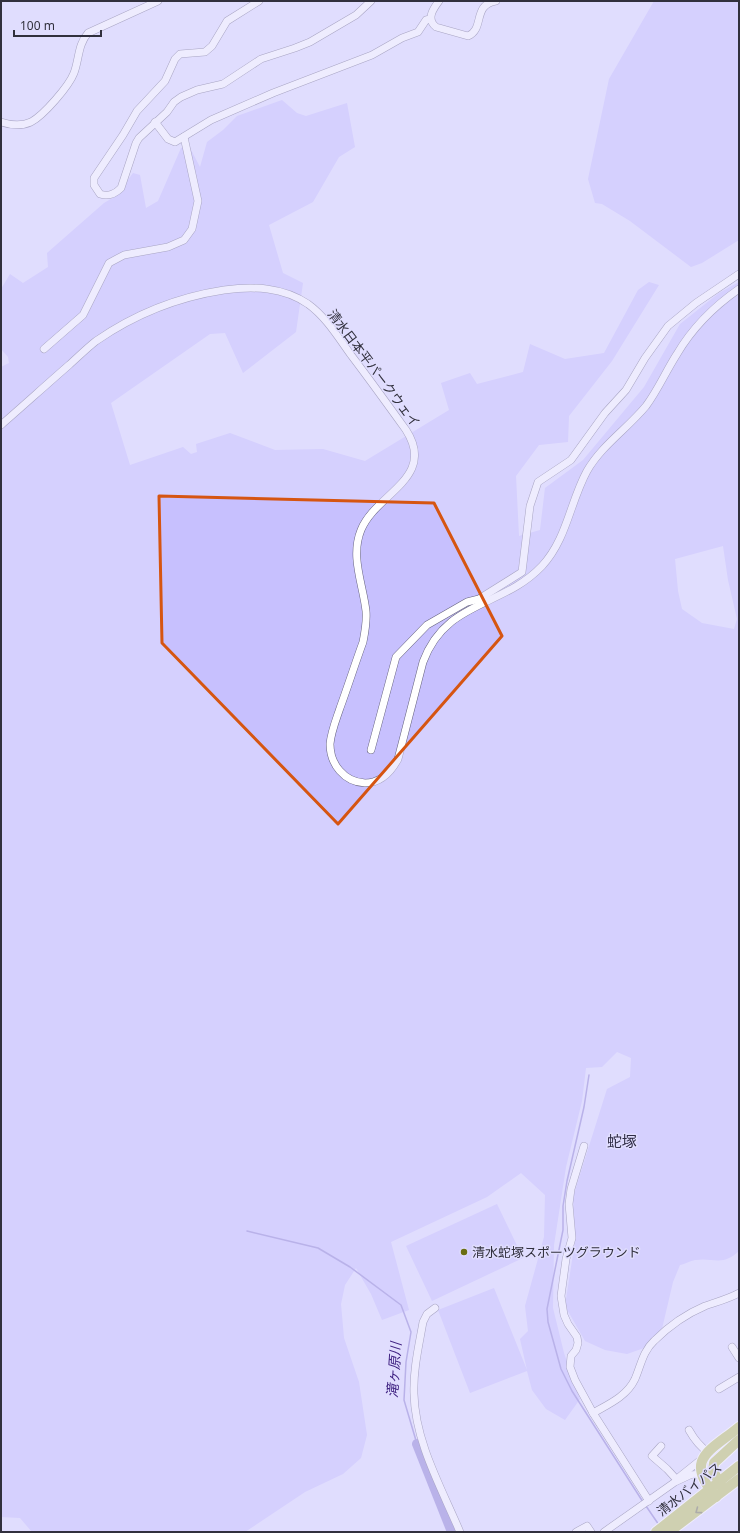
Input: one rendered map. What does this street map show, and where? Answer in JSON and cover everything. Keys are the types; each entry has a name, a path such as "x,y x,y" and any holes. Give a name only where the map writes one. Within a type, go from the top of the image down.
{"highway":[{"path":"717,1492 703,1463 726,1438 739,1428"},
{"path":"726,1438 737,1434 739,1436"},
{"path":"717,1492 719,1482 713,1471 714,1463 722,1454 739,1440"},
{"name":"清水バイパス","path":"719,1482 739,1466"},
{"name":"清水バイパス","path":"656,1532 668,1529 717,1492 739,1479"}],"street":[{"path":"1,122 14,125 31,122 62,92 71,79 83,39 88,33 158,1"},
{"path":"259,1 227,21 212,46 205,52 180,54 175,59 165,81 137,111 94,178 94,185 100,194 111,195 116,193 121,188 136,143 142,134 167,112 174,102 186,94 223,84 261,59 310,42 356,15 371,1"},
{"path":"155,122 168,139 175,142 211,120 266,96 372,55 402,38 418,32 426,20 430,19 439,1"},
{"path":"430,19 432,24 436,27 468,36 473,34 476,30 482,8 488,3 496,1"},
{"path":"44,349 82,315 109,263 124,255 168,247 184,240 192,229 198,201 184,137"},
{"path":"371,750 396,657 427,625 467,602 479,599 522,572 530,506 538,482 571,460 605,413 626,390 645,358 668,326 696,303 739,274"},
{"name":"清水日本平パークウェイ","path":"1,425 95,342 148,311 194,296 240,288 259,288 276,290 289,294 308,304 324,319 406,430 412,441 415,454 412,471 368,518 361,531 357,545 358,570 366,611 363,642 332,731 330,744 332,756 337,767 345,776 351,780 366,783 387,775 395,765 400,753 423,662 435,637 447,624 464,612 514,588 542,566 552,554 560,540 579,488 595,459 651,399 677,353 699,322 710,311 739,289"},
{"path":"584,1146 571,1189 569,1204 572,1238 566,1259 561,1300 564,1315 578,1343 576,1350 571,1356 570,1367 575,1380 593,1413 649,1501"},
{"path":"593,1413 617,1400 628,1390 635,1380 645,1352 664,1332 690,1313 739,1293"},
{"path":"435,1308 427,1314 423,1322 414,1382 415,1407 417,1420 426,1450 460,1532"},
{"path":"732,1347 739,1358"},
{"path":"719,1389 739,1377"},
{"path":"689,1430 702,1448 703,1463"},
{"path":"661,1446 652,1456 667,1469 676,1481"},
{"path":"676,1481 680,1476 722,1454"},
{"path":"604,1532 676,1481 690,1474 703,1463"},
{"path":"576,1532 587,1526 592,1532"}],"highlighted area":[{"path":"159,496 434,503 502,636 338,824 162,643"}],"shaded area":[{"path":"654,1 739,1 739,240 702,263 691,267 630,221 602,204 595,203 588,179 609,79"},
{"path":"282,100 297,113 306,116 347,103 355,147 339,157 313,202 269,225 283,273 303,283 296,332 243,373 225,333 210,334 111,403 130,465 183,447 191,454 197,452 196,444 230,433 275,450 323,449 365,461 449,410 441,383 470,373 477,384 523,372 530,344 565,359 604,353 638,290 649,282 659,285 612,361 569,416 568,442 539,445 516,476 519,536 540,530 545,488 583,460 644,387 680,324 719,293 739,282 739,1251 728,1259 702,1259 680,1265 673,1282 661,1333 647,1347 627,1354 605,1350 585,1341 565,1306 575,1241 573,1197 607,1089 630,1077 631,1058 617,1052 602,1067 586,1068 582,1101 566,1167 554,1245 553,1308 564,1353 580,1399 565,1420 546,1409 532,1390 527,1371 470,1393 438,1310 494,1288 527,1370 520,1339 528,1331 525,1306 544,1237 545,1195 521,1173 487,1197 391,1242 409,1310 382,1320 371,1294 356,1268 345,1285 341,1304 344,1338 359,1382 367,1435 361,1458 343,1474 305,1492 245,1532 32,1532 20,1518 1,1517 1,367 9,363 8,357 1,349 1,289 10,274 23,283 48,267 47,253 104,203 116,196 133,173 140,175 146,208 158,201 181,148 189,146 200,167 207,142 223,130 237,116","holes":["723,546 728,580 737,619 734,629 702,623 682,609 678,591 675,559"]},
{"name":"清水蛇塚スポーツグラウンド","path":"497,1204 523,1258 432,1301 406,1246"}],"waterway":[{"path":"589,1075 584,1107 567,1181 563,1206 563,1230 547,1309 548,1322 561,1369 572,1391 643,1502"},
{"name":"滝ヶ原川","path":"247,1231 318,1248 350,1267 401,1305 411,1332 406,1362 404,1400 417,1444"},
{"name":"滝ヶ原川","path":"417,1444 452,1532"},
{"path":"646,1506 659,1525"}],"place":[{"name":"清水蛇塚スポーツグラウンド","path":"464,1252"}],"district":[{"name":"蛇塚","path":"622,1142"}]}
